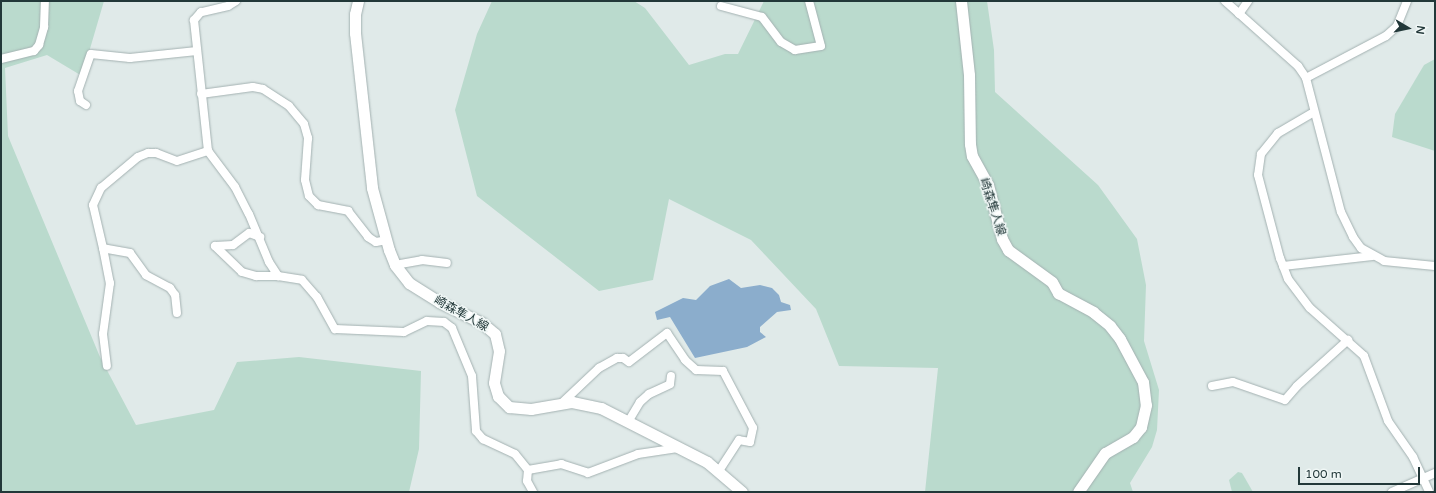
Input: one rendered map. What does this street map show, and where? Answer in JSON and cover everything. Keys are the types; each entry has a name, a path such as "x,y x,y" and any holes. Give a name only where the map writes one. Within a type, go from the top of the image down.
{"main road":[{"name":"崎森隼人線","path":"358,1 355,14 355,33 372,188 395,266 409,283 421,292 482,323 495,334 499,351 494,383 504,403 509,407 521,409 564,402 601,408 707,462 742,492"},
{"name":"崎森隼人線","path":"961,1 969,75 970,144 972,156 988,185 1002,240 1008,250 1052,282 1058,293 1093,312 1110,326 1120,339 1143,382 1146,405 1141,427 1133,437 1105,453 1078,492"}],"street":[{"path":"1,59 34,51 38,45 44,27 45,1"},
{"path":"236,1 197,15 194,20 208,151 235,187 260,237 269,262 278,276"},
{"path":"721,6 762,17 781,42 795,50 821,46 809,1"},
{"path":"1225,1 1298,66 1306,78 1341,212 1353,237 1372,256"},
{"path":"1239,14 1248,1"},
{"path":"1306,78 1386,36 1397,26 1407,1"},
{"path":"86,105 80,101 78,91 92,54 130,58 197,51"},
{"path":"201,94 253,87 263,89 290,106 304,124 308,138 305,180 309,196 318,205 348,211 368,237 376,242 387,240"},
{"path":"1314,112 1278,133 1261,154 1259,163 1258,175 1283,266 1288,279 1310,308 1348,340 1364,356 1388,422 1425,479 1429,492"},
{"path":"107,366 103,334 110,283 93,205 101,188 138,157 148,153 177,161 208,151"},
{"path":"260,237 249,233 233,245 215,246 242,272 256,276 278,276 302,280 317,297 335,329 404,332 427,320 444,322 452,328 472,376 476,431 482,439 515,454 528,470 527,481 533,492"},
{"path":"103,248 130,253 150,278 170,288 175,295 176,313"},
{"path":"1283,266 1372,256 1398,264 1435,266"},
{"path":"395,266 422,260 447,263"},
{"path":"564,402 599,368 617,358 623,358 630,362 667,333 685,360 696,370 723,371 753,428 750,442 738,440 719,471"},
{"path":"1212,386 1233,382 1286,400 1296,386 1348,340"},
{"path":"628,422 640,402 649,394 670,384 671,376"},
{"path":"528,470 561,464 588,473 638,454 678,448"},
{"path":"1392,492 1425,479 1435,473"}],"green space":[{"path":"1,1 104,1 82,76 47,55 5,68 8,136 100,357 136,425 214,410 237,362 299,357 421,371 419,449 409,492 1,492"},
{"path":"492,1 634,1 645,8 689,65 725,54 738,54 764,1 987,1 994,50 995,92 1098,185 1137,239 1146,285 1144,341 1159,390 1157,430 1152,447 1130,483 1133,492 925,492 938,368 839,366 816,309 751,240 669,199 653,280 599,291 477,196 455,110 477,34"},
{"path":"1435,59 1435,151 1392,137 1395,114 1424,65"},
{"path":"1238,472 1242,473 1253,492 1232,492 1229,480"}],"water":[{"path":"729,279 741,288 760,285 772,288 779,295 781,302 790,305 791,310 777,312 760,327 760,332 766,337 747,347 695,358 670,317 657,320 655,312 683,298 696,300 710,286"}]}
